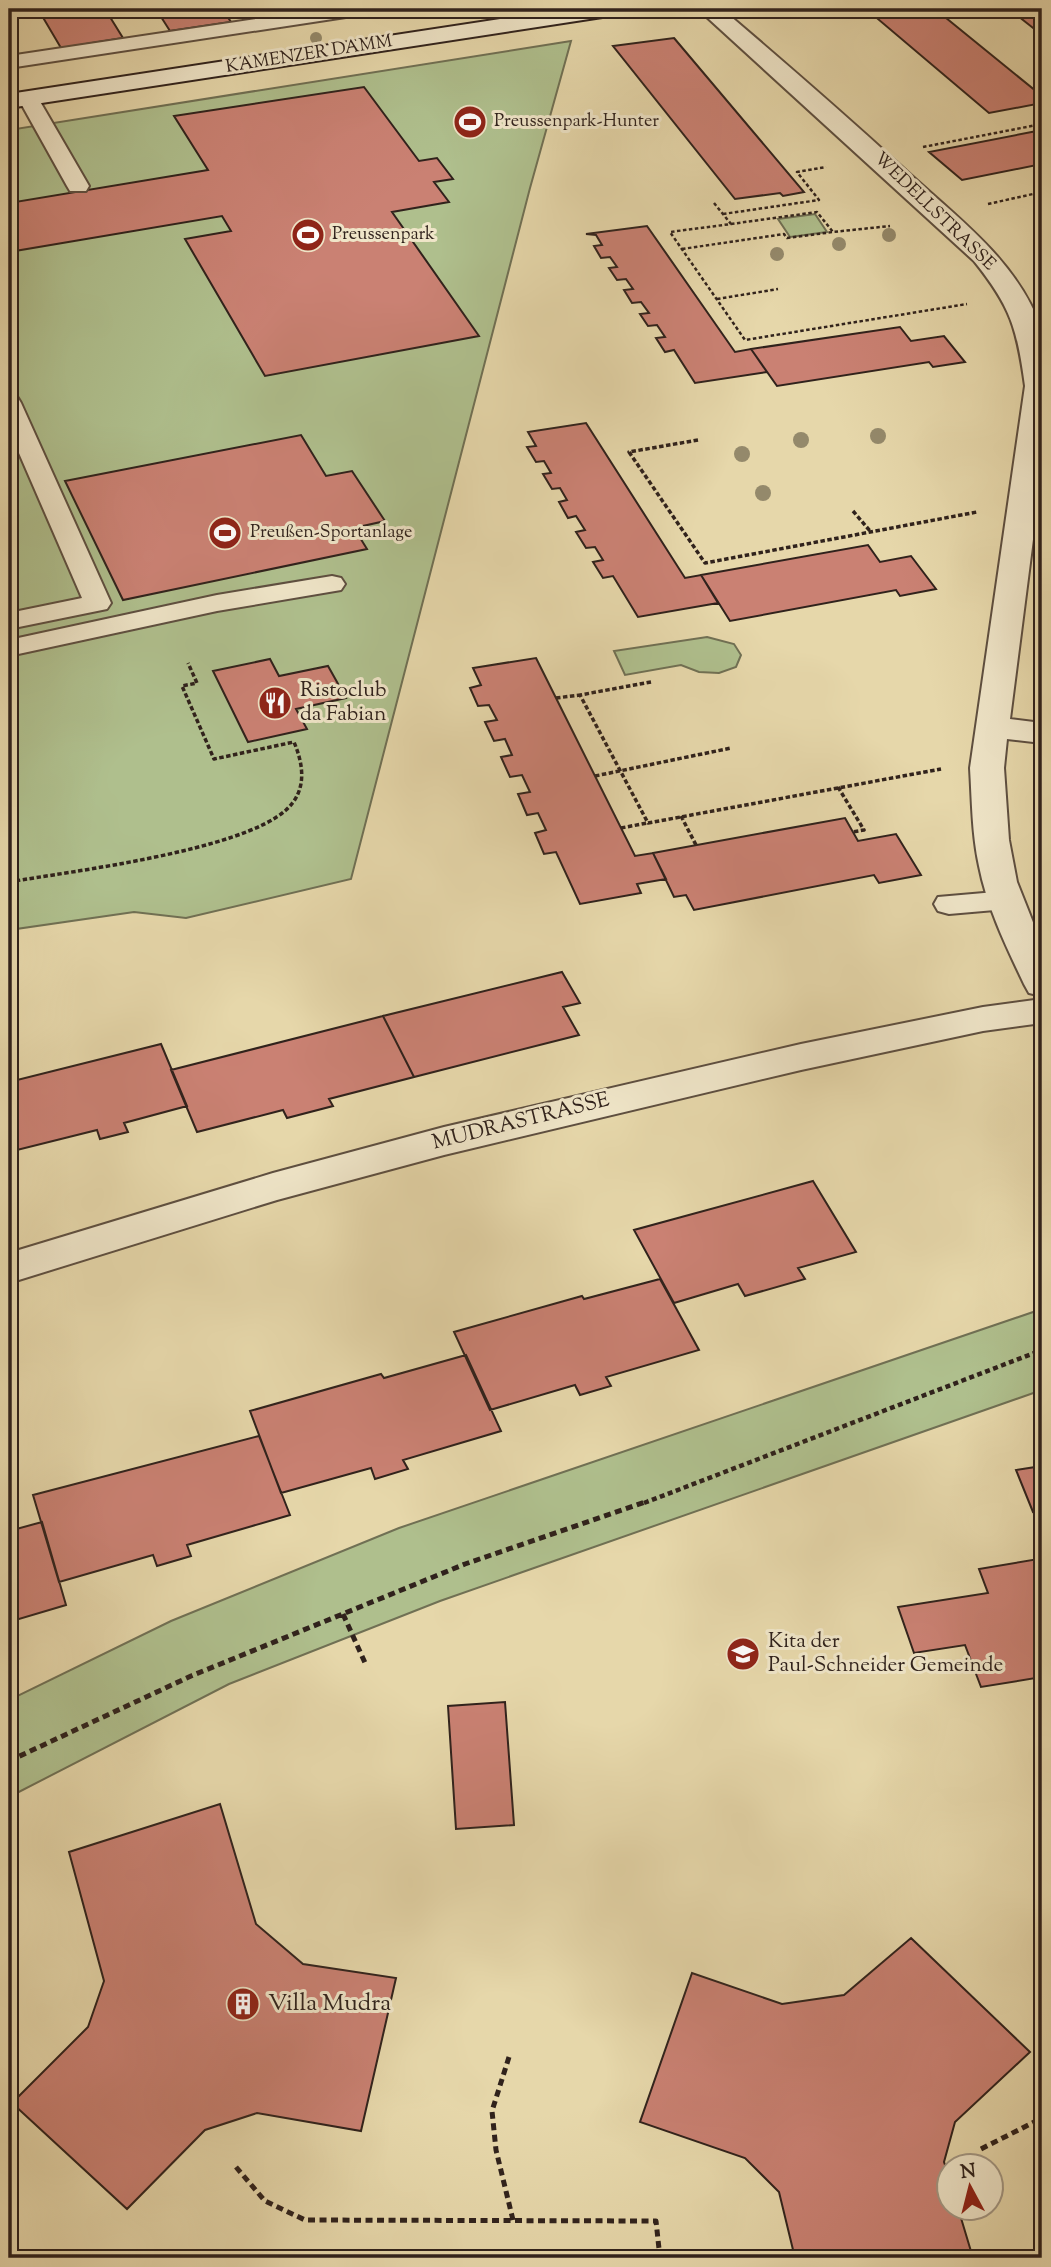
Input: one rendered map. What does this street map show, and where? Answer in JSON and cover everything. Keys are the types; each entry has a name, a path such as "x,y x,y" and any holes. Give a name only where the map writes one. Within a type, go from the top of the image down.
{"street":[{"name":"KAMENZER DAMM","path":"18,100 609,9"},
{"name":"WEDELLSTRASSE","path":"709,9 972,244 1012,291 1033,345 1039,386 1035,476 987,768 990,821 999,880 1019,935 1042,984"},
{"path":"1012,291 1042,289"},
{"path":"993,727 1042,733"},
{"name":"MUDRASTRASSE","path":"9,1268 273,1188 444,1141 812,1055 983,1019 1042,1011"}],"lane":[{"path":"9,62 359,9"},
{"path":"18,100 78,186"},
{"path":"9,403 98,603 9,621"},
{"path":"9,648 217,603 332,584"},
{"path":"950,904 1007,901"}],"path":[{"path":"917,148 1042,124"},
{"path":"723,214 819,201 797,172 832,166"},
{"path":"980,206 1042,192"},
{"path":"714,203 730,224"},
{"path":"834,232 817,212 670,232 745,340 979,302"},
{"path":"682,249 784,234 787,238 896,225"},
{"path":"717,299 778,289"},
{"path":"698,440 629,452 705,563 978,512"},
{"path":"853,511 870,531"},
{"path":"9,882 180,849 246,833 285,812 301,787 304,762 295,742 214,760 182,686 197,683 188,663"},
{"path":"556,698 651,682"},
{"path":"580,695 648,822"},
{"path":"595,776 731,748"},
{"path":"621,828 942,769"},
{"path":"838,787 864,830 853,832"},
{"path":"681,816 696,845"},
{"path":"9,1761 191,1675 465,1564 638,1505 1042,1350"},
{"path":"343,1614 366,1665"},
{"path":"509,2057 492,2111 496,2150 513,2220"},
{"path":"981,2150 1042,2118"},
{"path":"236,2167 265,2201 306,2220 656,2221 660,2258"}],"green space":[{"name":"Preußen-Sportanlage","path":"571,41 530,188 351,879 186,918 134,912 9,930 9,130"},
{"path":"815,214 827,232 790,237 778,219"},
{"path":"707,637 734,644 741,655 736,667 719,673 699,672 681,665 625,675 614,651"},
{"path":"1042,1309 1042,1390 440,1601 229,1684 9,1797 9,1700 171,1621 399,1528"}],"building":[{"path":"38,9 105,9 123,38 61,48"},
{"path":"156,9 240,9 225,13 231,22 170,31"},
{"path":"274,9 320,9 279,15"},
{"path":"903,9 935,9 1042,96 1042,103 989,113 872,14"},
{"path":"1009,9 1042,9 1042,35"},
{"path":"674,38 804,192 735,199 613,46"},
{"name":"Preussenpark","path":"364,87 419,161 437,158 453,179 434,182 449,202 392,212 479,336 265,376 185,239 231,231 222,216 9,252 9,203 208,170 174,116"},
{"path":"1042,130 1042,164 962,180 929,152"},
{"path":"647,226 735,352 751,349 767,372 695,383 674,350 665,352 656,338 665,337 657,325 648,326 640,314 649,313 641,302 632,303 624,290 633,289 626,279 617,280 609,268 617,267 610,257 601,258 594,246 602,245 596,235 586,234"},
{"path":"900,327 911,341 944,336 965,362 933,367 929,362 777,386 751,349"},
{"path":"586,423 685,578 701,575 718,603 638,617 613,576 603,578 593,562 603,560 595,547 586,548 576,532 585,530 576,516 568,518 559,502 567,500 560,488 552,489 543,474 551,473 544,461 536,462 527,447 536,446 528,432"},
{"path":"301,435 326,476 352,471 385,521 354,528 367,549 123,600 65,481"},
{"path":"868,545 880,562 911,556 936,589 900,596 896,590 730,621 701,575"},
{"path":"536,658 635,856 653,853 666,879 637,884 641,893 580,904 556,852 544,854 535,833 546,830 538,813 527,815 518,794 530,792 522,775 510,777 501,757 512,755 505,739 494,741 485,722 497,720 489,705 478,706 470,688 481,685 473,668"},
{"name":"Ristoclub da Fabian","path":"270,659 279,676 328,666 346,698 296,709 307,729 248,742 213,671"},
{"path":"845,818 858,841 896,834 921,875 879,883 874,875 694,910 686,895 674,897 653,853"},
{"path":"562,972 580,1003 563,1007 579,1035 414,1077 383,1016"},
{"path":"383,1016 414,1077 329,1099 333,1106 287,1118 283,1110 197,1132 171,1070"},
{"path":"161,1044 187,1106 124,1123 128,1132 100,1139 97,1130 9,1152 9,1082"},
{"path":"813,1181 856,1252 798,1268 805,1279 745,1296 738,1284 674,1303 634,1230"},
{"path":"660,1279 699,1350 606,1377 611,1386 580,1395 575,1385 490,1410 454,1332 582,1296 584,1299"},
{"path":"466,1355 501,1431 403,1460 408,1469 375,1479 371,1468 281,1493 250,1411 381,1374 384,1378"},
{"path":"259,1436 290,1515 187,1545 191,1556 157,1566 153,1555 59,1582 33,1495"},
{"path":"1042,1466 1042,1510 1033,1512 1016,1470"},
{"path":"42,1522 66,1605 9,1622 9,1531"},
{"path":"1038,1559 1042,1569 1042,1677 981,1687 965,1645 914,1653 898,1607 988,1593 979,1569"},
{"path":"505,1702 514,1825 456,1829 448,1706"},
{"name":"Villa Mudra","path":"220,1804 256,1924 303,1964 396,1978 361,2131 257,2113 205,2130 127,2209 12,2103 88,2027 104,1981 69,1852"},
{"path":"911,1938 1030,2052 955,2122 947,2152 936,2152 936,2222 962,2222 973,2258 795,2258 779,2192 745,2158 640,2122 692,1973 782,2004 844,1995"}],"place":[{"name":"Preussenpark-Hunter","path":"470,122"},
{"name":"Preussenpark","path":"308,235"},
{"name":"Preußen-Sportanlage","path":"225,533"},
{"name":"Ristoclub da Fabian","path":"275,703"},
{"name":"Kita der Paul-Schneider Gemeinde","path":"743,1654"},
{"name":"Villa Mudra","path":"243,2004"}]}
